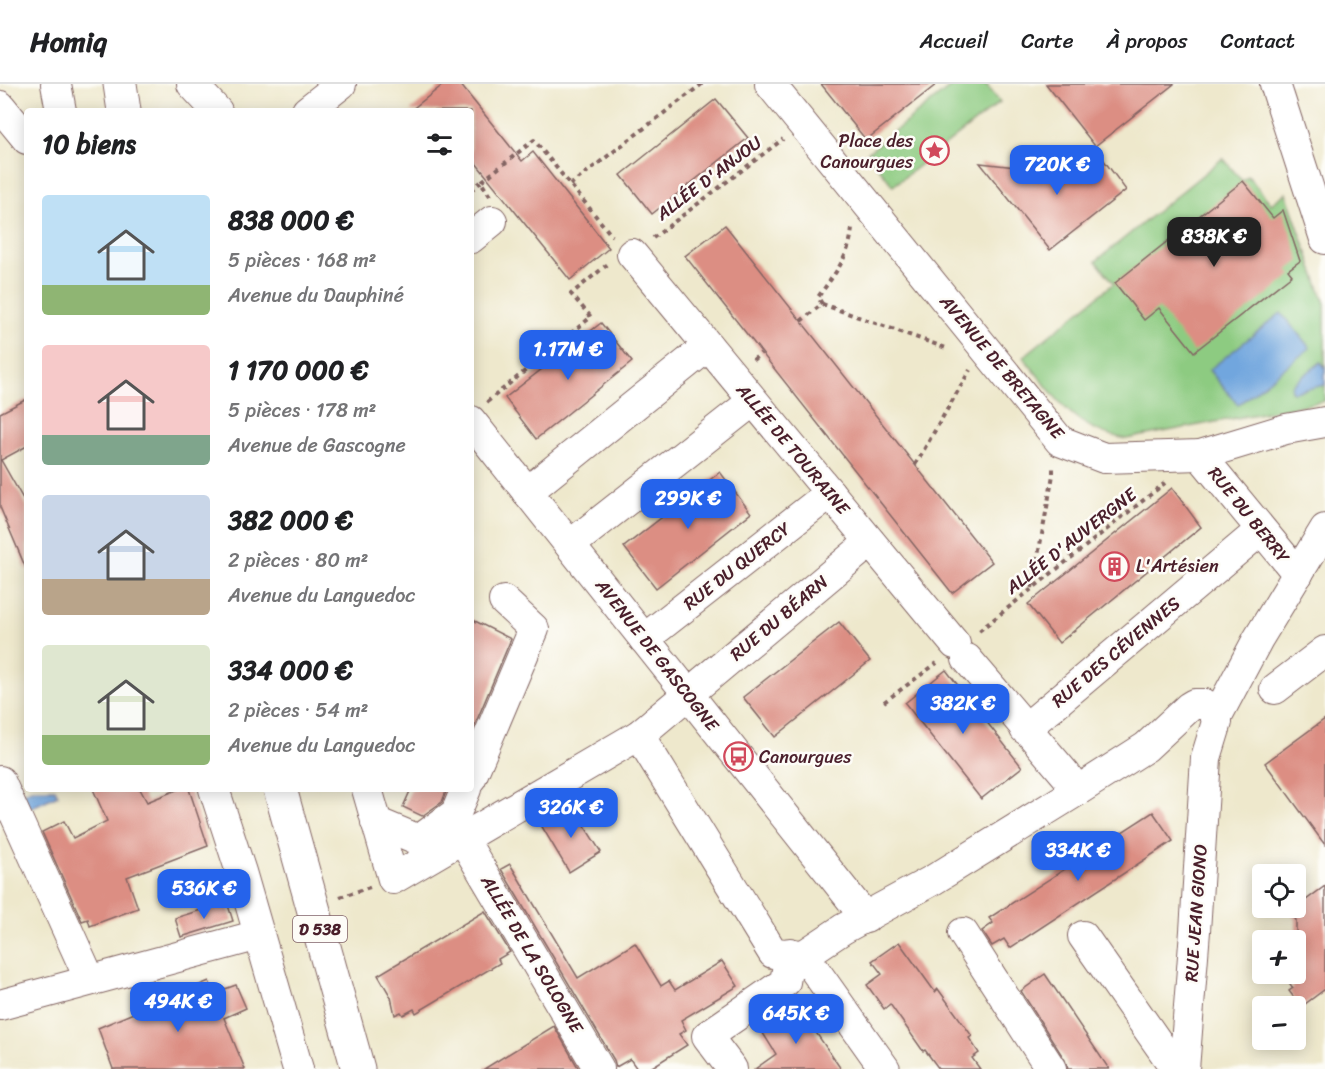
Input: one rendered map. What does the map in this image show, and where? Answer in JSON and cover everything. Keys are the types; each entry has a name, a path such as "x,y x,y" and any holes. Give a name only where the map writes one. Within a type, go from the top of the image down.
{"main road":[{"path":"120,84 124,108"},
{"name":"D 538","path":"281,792 358,1069"}],"street":[{"path":"56,84 60,108"},
{"path":"192,84 214,108"},
{"path":"311,108 341,84"},
{"name":"AVENUE DE BRETAGNE","path":"770,84 855,188 982,354 1060,441 1104,458 1200,455 1286,429 1325,422"},
{"path":"1275,84 1325,239"},
{"path":"0,106 24,135"},
{"name":"ALLÉE DE TOURAINE","path":"623,246 1077,791"},
{"path":"527,492 708,346"},
{"path":"570,545 753,400"},
{"name":"AVENUE DE GASCOGNE","path":"476,414 527,492 866,918"},
{"name":"RUE DU BERRY","path":"1200,455 1298,574"},
{"name":"RUE DU QUERCY","path":"644,639 830,493"},
{"path":"639,735 773,953 797,954 933,880 1146,747 1200,728 1325,529"},
{"name":"RUE DES CÉVENNES","path":"1025,729 1262,530"},
{"name":"RUE DU BÉARN","path":"393,879 639,735 870,542"},
{"path":"474,771 534,628 504,601"},
{"path":"1275,689 1325,651"},
{"name":"RUE JEAN GIONO","path":"1184,1069 1195,931 1200,728"},
{"path":"0,781 90,980"},
{"path":"215,792 298,1069"},
{"path":"368,792 393,879"},
{"path":"376,822 419,840 456,813 465,792"},
{"name":"ALLÉE DE LA SOLOGNE","path":"463,839 599,1069"},
{"path":"963,933 1051,1069"},
{"path":"0,1005 259,934"},
{"path":"1083,936 1176,1069"},
{"path":"732,1069 706,1036 785,982 797,954"},
{"path":"797,954 885,1069"}],"path":[{"path":"570,185 702,84"},
{"name":"ALLÉE D'ANJOU","path":"476,414 591,318 571,294 619,255 623,246 803,124"},
{"path":"474,188 534,140 623,246"},
{"path":"481,182 499,208 482,229"},
{"path":"855,188 851,237 843,264 818,297 822,304 982,354 915,465"},
{"path":"801,321 822,304"},
{"path":"1032,589 1053,475 1053,432"},
{"name":"ALLÉE D'AUVERGNE","path":"884,702 960,649 1200,455"},
{"path":"331,900 393,879"}],"green space":[{"path":"954,84 986,84 1000,102 893,186 867,153"},
{"path":"1223,158 1242,181 1248,176 1271,204 1286,193 1325,304 1325,401 1126,439 1091,427 1066,409 1023,357 1114,283 1096,261"}],"water":[{"path":"1281,313 1310,348 1238,405 1209,370"},
{"path":"1321,362 1325,368 1325,385 1291,391 1292,385"},
{"path":"56,792 58,795 28,809 21,794"}],"building":[{"path":"444,84 460,84 522,161 533,152 609,248 570,280 474,161 474,108 414,108"},
{"path":"821,84 937,84 866,140"},
{"path":"1046,84 1174,84 1095,146"},
{"path":"716,99 748,138 652,214 621,175"},
{"path":"1097,151 1126,190 1050,250 980,163 1090,175"},
{"path":"1243,181 1273,218 1283,210 1300,261 1288,270 1292,275 1194,352 1159,308 1144,320 1115,283"},
{"path":"725,225 992,562 952,593 685,256"},
{"path":"601,323 632,362 536,439 505,398"},
{"path":"24,401 24,448 1,460 24,501 24,564 0,507 0,413"},
{"path":"720,472 751,513 656,588 624,547"},
{"name":"L'Artésien","path":"1172,488 1201,527 1059,643 1028,604"},
{"path":"474,620 511,639 474,727"},
{"path":"839,622 870,661 775,737 743,697"},
{"path":"946,670 1022,767 981,799 905,703"},
{"path":"1325,719 1325,845 1265,763"},
{"path":"94,792 142,792 147,802 172,792 190,792 208,846 127,877 138,908 90,926 88,919 82,921 42,832 64,821 73,838 107,821"},
{"path":"410,792 446,792 442,802 422,816 403,807"},
{"path":"573,808 601,852 569,872 541,825"},
{"path":"1153,812 1173,841 1010,948 1004,939 992,946 982,931 993,923 989,918"},
{"path":"510,864 578,978 635,943 661,986 669,981 675,990 722,961 738,986 681,1020 686,1030 679,1034 687,1045 649,1069 637,1069 630,1059 616,1067 501,869"},
{"path":"1325,886 1325,989 1306,1003 1306,996 1293,996 1289,991 1293,988 1290,984 1306,984 1306,930 1296,930 1294,918 1306,918 1306,900"},
{"path":"227,902 233,921 181,937 175,918"},
{"path":"485,911 510,952 498,959 500,963 416,1013 414,1009 403,1015 401,1012 395,1015 391,997 378,975"},
{"path":"899,942 935,992 938,989 972,1036 969,1038 979,1053 972,1058 980,1069 939,1069 925,1050 923,1051 890,1004 884,1009 867,985 882,974 872,961"},
{"path":"1045,974 1109,1069 1068,1069 1065,1060 1021,991"},
{"path":"209,981 214,993 236,985 246,1008 224,1018 245,1069 113,1069 98,1028"},
{"path":"792,1008 799,1019 804,1015 841,1069 755,1069 776,1054 761,1030"},
{"path":"554,1026 579,1069 484,1069"}],"place":[{"name":"Place des Canourgues","path":"934,151"},
{"name":"L'Artésien","path":"1115,566"},
{"name":"Canourgues","path":"738,757"}]}
